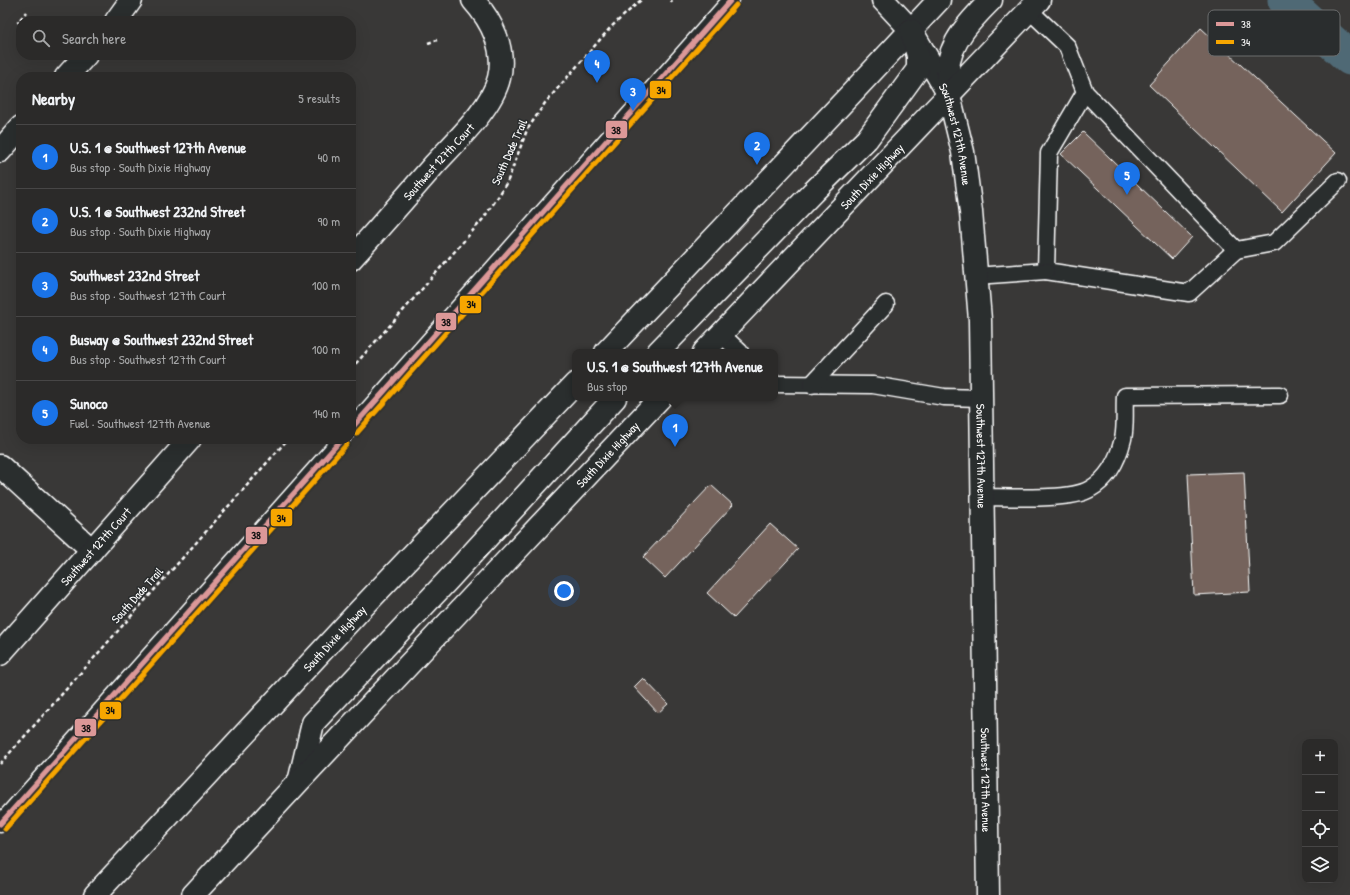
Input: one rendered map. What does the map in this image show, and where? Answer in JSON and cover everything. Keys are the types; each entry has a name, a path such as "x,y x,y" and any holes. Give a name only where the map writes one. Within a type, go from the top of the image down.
{"main road":[{"path":"120,16 131,0"},
{"name":"Southwest 127th Court","path":"356,253 468,128 486,106 495,91 499,77 500,51 489,22 473,0"},
{"name":"Southwest 127th Avenue","path":"883,0 911,30 949,95 963,152 971,212 980,320 982,398 988,895"},
{"path":"609,349 850,96 939,0"},
{"path":"949,95 948,70 951,53 965,28 991,0"},
{"name":"South Dixie Highway","path":"707,349 1034,5"},
{"path":"661,349 813,192 867,139 918,70 918,56 911,30"},
{"path":"71,72 81,60"},
{"path":"0,151 16,133"},
{"name":"South Dixie Highway","path":"95,895 360,610 572,387"},
{"path":"300,780 313,723 448,580 612,401"},
{"name":"South Dixie Highway","path":"193,895 657,401"},
{"name":"Southwest 127th Court","path":"0,654 186,444"},
{"path":"0,466 92,550"}],"lane":[{"path":"356,423 731,0"},
{"path":"1034,5 1067,46 1085,92 1236,250"},
{"path":"1046,270 1049,153 1085,92"},
{"path":"976,276 1046,270 1188,293 1236,250 1274,243 1338,181"},
{"path":"811,385 886,304"},
{"path":"721,334 737,349"},
{"path":"778,384 874,385 944,397 982,398"},
{"path":"983,497 1068,496 1090,490 1108,474 1118,457 1124,438 1125,396 1280,395"},
{"path":"0,824 338,444"}],"path":[{"name":"South Dade Trail","path":"356,363 409,304 493,205 508,180 527,130 545,103 611,27 641,0"},
{"path":"23,16 26,12"},
{"path":"428,43 437,40"},
{"name":"South Dade Trail","path":"0,764 284,444"}],"building":[{"path":"1201,28 1208,34 1208,56 1231,56 1336,153 1282,212 1149,85"},
{"path":"1083,132 1192,237 1172,259 1061,154"},
{"path":"1244,472 1250,592 1194,595 1188,474"},
{"path":"711,485 733,505 665,578 643,557"},
{"path":"770,524 798,549 734,618 707,593"},
{"path":"643,678 668,704 658,713 634,687"}],"waterway":[{"path":"1285,0 1296,10"},
{"path":"1340,49 1350,58"}],"transit line":[{"name":"38","path":"356,423 731,0"},
{"name":"34","path":"356,434 736,5"},
{"name":"38","path":"0,824 338,444"},
{"name":"34","path":"5,829 347,444"}],"place":[{"name":"Busway @ Southwest 232nd Street","path":"597,83"},
{"name":"Southwest 232nd Street","path":"633,111"},
{"name":"U.S. 1 @ Southwest 232nd Street","path":"757,165"},
{"name":"Sunoco","path":"1127,195"},
{"name":"U.S. 1 @ Southwest 127th Avenue","path":"675,447"}]}
